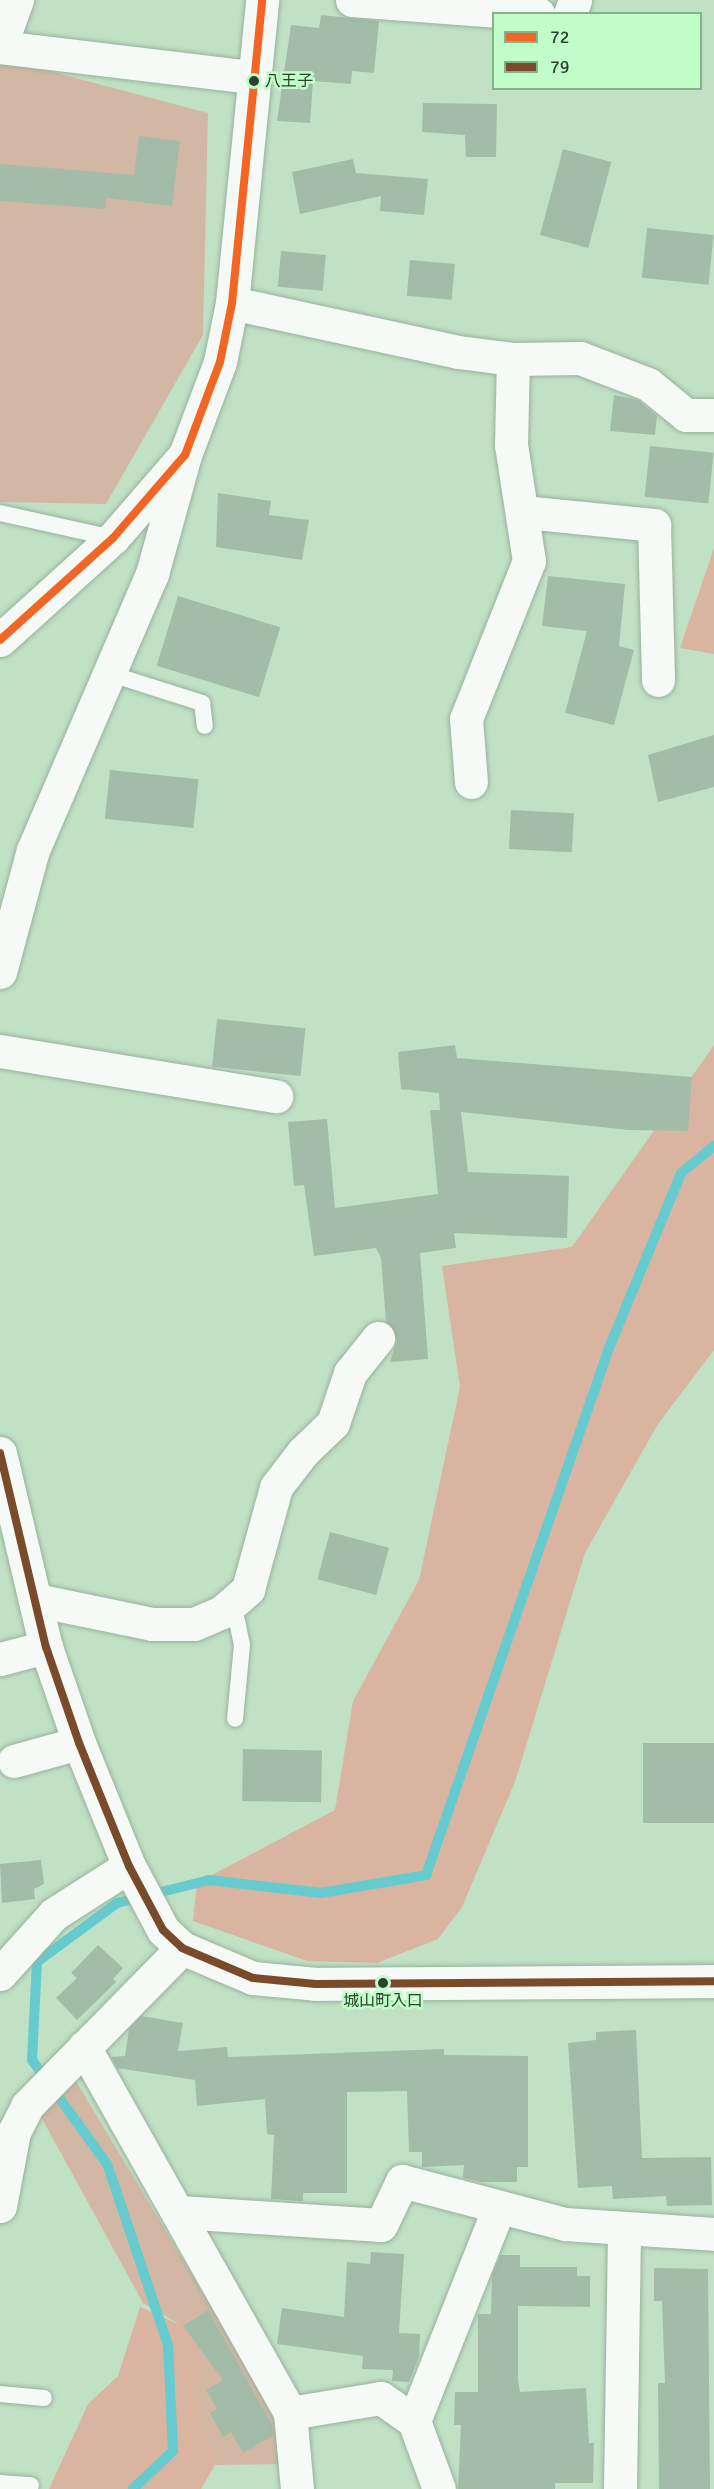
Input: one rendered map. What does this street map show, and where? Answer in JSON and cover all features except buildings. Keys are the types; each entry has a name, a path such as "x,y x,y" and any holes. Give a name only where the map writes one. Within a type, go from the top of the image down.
{"street":[{"path":"17,0 0,46 252,77"},
{"path":"0,972 33,850 111,674 152,574 184,455 220,362 240,257 252,77 262,0"},
{"path":"352,0 511,12"},
{"path":"232,303 458,352 513,359 580,358 648,384 686,415 714,415"},
{"path":"471,782 466,719 529,561 524,512 511,445 513,359"},
{"path":"0,640 113,538 184,455"},
{"path":"524,512 654,525 658,680"},
{"path":"0,1051 276,1096"},
{"path":"36,1600 152,1624 194,1624 233,1602 248,1590 276,1487 303,1452 333,1423 350,1373 378,1338"},
{"path":"0,1453 46,1647 79,1743 129,1866 163,1930 182,1948 253,1977 315,1984 714,1981"},
{"path":"0,1659 46,1647"},
{"path":"14,1761 79,1743"},
{"path":"0,1974 54,1914 129,1866"},
{"path":"0,2206 14,2123 74,2056 182,1948"},
{"path":"74,2056 179,2212 290,2413 297,2489"},
{"path":"179,2212 381,2225 402,2181 498,2210 624,2231 714,2234"},
{"path":"414,2421 498,2210"},
{"path":"620,2489 624,2231"},
{"path":"290,2413 381,2398 414,2421 439,2489"}],"lane":[{"path":"0,513 113,538"},
{"path":"111,674 202,703 205,726"},
{"path":"233,1602 242,1645 235,1719"},
{"path":"0,2394 44,2398"},
{"path":"0,2482 31,2485"}],"shaded area":[{"path":"0,58 208,113 203,335 106,504 0,502"},
{"path":"714,548 714,654 680,648"},
{"path":"714,1045 714,1350 658,1424 585,1553 515,1782 462,1907 438,1939 377,1963 307,1961 193,1921 197,1883 335,1810 353,1701 419,1580 460,1387 442,1266 572,1247"},
{"path":"74,2078 277,2416 292,2464 215,2465 192,2388 207,2373 179,2324 143,2303 39,2113"},
{"path":"140,2307 183,2326 207,2373 193,2388 215,2465 201,2489 49,2489 88,2404 118,2376"}],"waterway":[{"path":"133,2489 173,2451 168,2345 107,2164 32,2060 37,1962 117,1903 209,1880 321,1893 426,1875 609,1348 681,1173 714,1146"}],"transit line":[{"name":"72","path":"0,640 113,538 185,455 220,362 232,303 262,0"},
{"name":"79","path":"0,1453 46,1647 79,1743 129,1866 163,1930 182,1948 253,1978 316,1984 714,1981"}],"place":[{"name":"八王子","path":"254,81"},
{"name":"城山町入口","path":"383,1983"}]}
